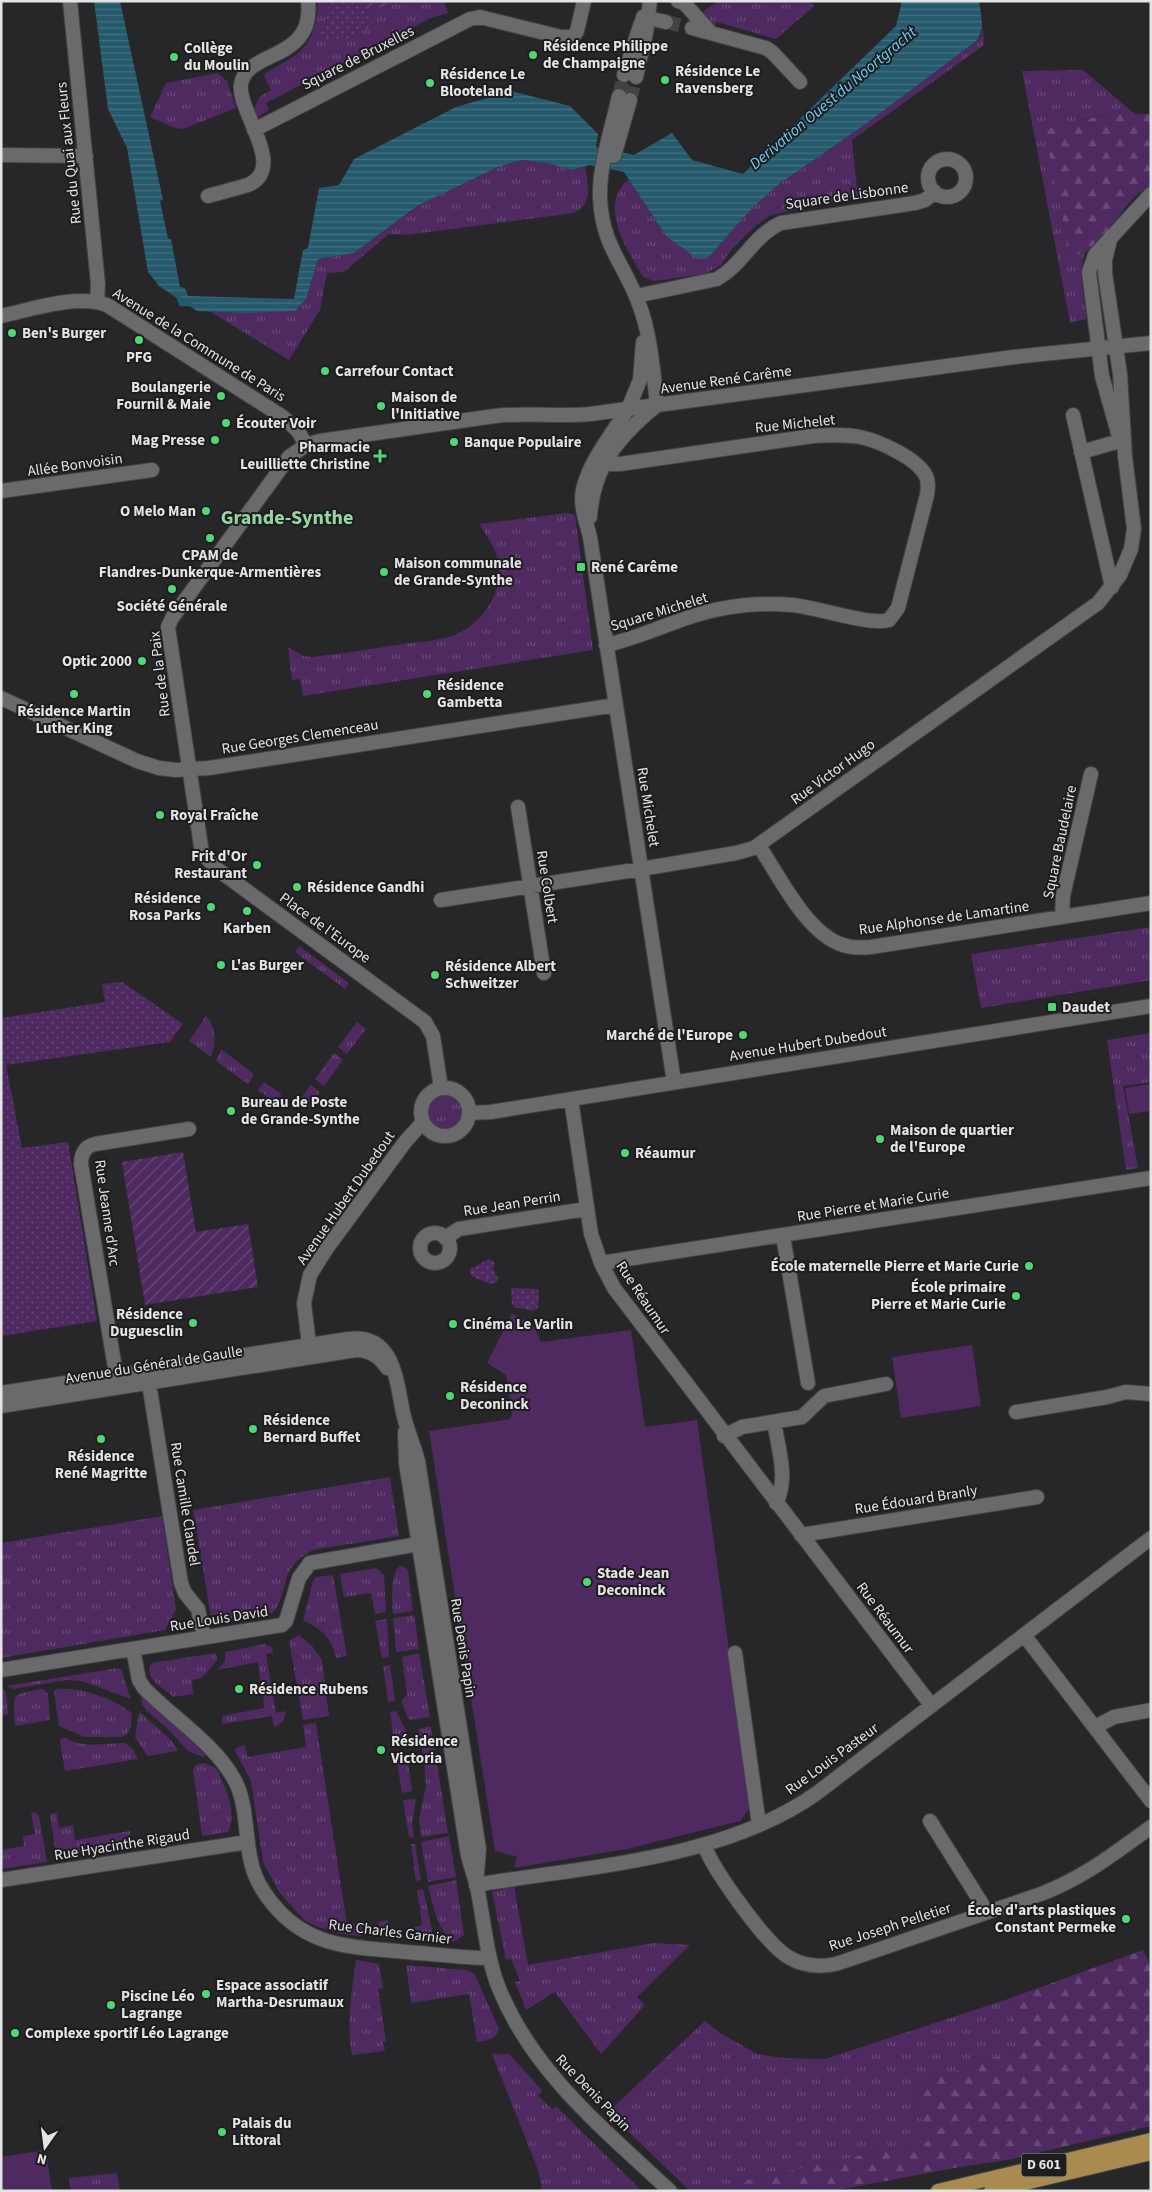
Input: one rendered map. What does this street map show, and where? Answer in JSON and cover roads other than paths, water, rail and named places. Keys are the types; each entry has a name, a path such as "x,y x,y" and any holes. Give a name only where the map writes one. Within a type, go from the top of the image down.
{"main road":[{"name":"D 601","path":"938,2191 1151,2140"},
{"name":"D 601","path":"991,2191 1151,2153"}],"street":[{"name":"Rue du Quai aux Fleurs","path":"70,1 98,284 97,302"},
{"path":"208,196 248,185 257,179 262,169 264,157 243,99 242,81 251,68 283,51 298,40 307,24 308,1"},
{"name":"Square de Bruxelles","path":"254,130 476,18 567,38 572,37 577,31 584,1"},
{"path":"630,76 649,1"},
{"path":"678,1 684,3 711,33"},
{"path":"645,17 666,22"},
{"path":"692,28 766,48 800,82"},
{"path":"625,98 600,191 601,212 609,244 636,296 644,320 651,352 657,405"},
{"path":"1,155 86,156"},
{"name":"Square de Lisbonne","path":"636,296 717,280 727,273 765,231 780,223 915,204 925,200 935,192"},
{"name":"Rue Victor Hugo","path":"1125,456 1104,385 1089,272 1095,256 1111,236 1151,194"},
{"name":"Rue Victor Hugo","path":"441,900 736,853 759,846 1092,608 1112,587 1129,555 1134,529 1125,456 1121,385 1105,273 1105,260 1111,236"},
{"name":"Avenue de la Commune de Paris","path":"1,316 78,300 97,302 116,309 283,417 298,431 306,445"},
{"name":"Rue Michelet","path":"599,464 628,409 641,374 644,320"},
{"name":"Avenue René Carême","path":"306,445 320,441 509,414 572,416 1098,347 1151,343"},
{"name":"Rue Michelet","path":"657,405 626,432 585,481 582,500 590,537 674,1082"},
{"path":"1073,415 1112,587"},
{"name":"Rue Michelet","path":"599,464 620,464 832,435 868,439 902,455 924,473 928,488 896,612 889,620 875,622 810,607"},
{"path":"1081,452 1120,441"},
{"name":"Rue de la Paix","path":"192,792 168,627 172,618 210,564 283,464 295,452 306,445"},
{"name":"Allée Bonvoisin","path":"1,491 152,470"},
{"name":"Square Michelet","path":"606,645 710,612 761,605 810,607"},
{"name":"Rue Georges Clemenceau","path":"1,698 146,764 166,769 189,770 267,760 616,705"},
{"name":"Square Baudelaire","path":"1062,917 1063,896 1091,774"},
{"name":"Place de l'Europe","path":"192,792 201,846 208,861 425,1022 433,1036 441,1088"},
{"name":"Rue Colbert","path":"518,807 544,973"},
{"name":"Rue Alphonse de Lamartine","path":"759,846 812,924 832,940 849,947 871,947 1151,903"},
{"name":"Avenue Hubert Dubedout","path":"470,1113 491,1112 1151,1006"},
{"path":"449,1088 460,1092 467,1102 470,1113 465,1127 451,1136 437,1135 429,1130 423,1122 421,1111 424,1100 433,1091 449,1088"},
{"name":"Rue Réaumur","path":"570,1099 591,1234 600,1263 621,1299 931,1705"},
{"name":"Avenue Hubert Dubedout","path":"310,1351 304,1303 310,1275 327,1248 405,1142 423,1122"},
{"name":"Rue Jeanne d'Arc","path":"118,1381 81,1164 82,1155 87,1147 95,1144 189,1129"},
{"name":"Rue Pierre et Marie Curie","path":"600,1263 1151,1178"},
{"name":"Rue Jean Perrin","path":"445,1238 459,1229 586,1209"},
{"path":"783,1236 808,1384"},
{"name":"Rue Denis Papin","path":"310,1351 354,1338 371,1341 387,1355 394,1369 404,1419 406,1463 425,1543 467,1850 476,1885 490,1958 499,1988 511,2014 544,2065 573,2100 662,2186"},
{"name":"Avenue du Général de Gaulle","path":"1,1406 118,1381 310,1351"},
{"name":"Rue Camille Claudel","path":"148,1376 181,1583 185,1593 198,1609 204,1637"},
{"name":"Avenue du Général de Gaulle","path":"1,1393 118,1381"},
{"path":"724,1436 742,1427 802,1417 824,1396 886,1384"},
{"path":"1016,1412 1107,1397 1126,1392 1151,1394"},
{"path":"774,1422 783,1480 782,1491 776,1503"},
{"name":"Rue Édouard Branly","path":"801,1535 1037,1497"},
{"name":"Rue Louis Pasteur","path":"476,1885 663,1855 704,1845 759,1824 808,1799 1151,1538"},
{"name":"Rue Louis David","path":"1,1670 284,1624 300,1574 313,1561 425,1543"},
{"path":"1024,1635 1151,1801"},
{"name":"Rue Charles Garnier","path":"134,1649 141,1684 218,1757 234,1778 240,1793 253,1871 264,1892 286,1919 325,1942 360,1948 490,1958"},
{"path":"735,1653 759,1824"},
{"path":"1095,1727 1114,1717 1151,1710"},
{"path":"930,1821 987,1912"},
{"name":"Rue Joseph Pelletier","path":"704,1845 713,1865 768,1939 785,1955 802,1963 822,1966 836,1964 1070,1883 1096,1868 1151,1827"},
{"name":"Rue Hyacinthe Rigaud","path":"1,1880 248,1842"}],"water":[{"path":"94,1 120,1 163,200 160,201 168,239 171,239 180,287 185,288 188,296 294,299 303,250 308,248 319,188 339,185 354,159 456,107 511,91 570,106 598,134 596,147 634,155 672,133 692,160 743,174 896,26 902,1 979,1 982,28 975,42 867,123 779,184 753,207 708,258 698,259 666,236 624,172 590,165 572,170 547,163 522,160 498,167 417,206 354,253 318,259 306,299 295,311 241,313 197,311 159,286 148,272 127,148 108,109"}],"waterway":[{"name":"Derivation Ouest du Noortgracht","path":"178,295 181,304 190,304"}],"tunnel":[{"path":"666,22 692,28"},
{"path":"619,96 624,75"},
{"path":"630,100 636,77"}],"place":[{"name":"Résidence Philippe de Champaigne","path":"533,55"},
{"name":"Collège du Moulin","path":"174,57"},
{"name":"Résidence Le Ravensberg","path":"665,80"},
{"name":"Résidence Le Blooteland","path":"430,83"},
{"name":"Ben's Burger","path":"12,333"},
{"name":"PFG","path":"139,340"},
{"name":"Carrefour Contact","path":"325,371"},
{"name":"Boulangerie Fournil & Maie","path":"221,396"},
{"name":"Maison de l'Initiative","path":"381,406"},
{"name":"Écouter Voir","path":"226,423"},
{"name":"Mag Presse","path":"215,440"},
{"name":"Banque Populaire","path":"454,442"},
{"name":"Pharmacie Leuilliette Christine","path":"380,456"},
{"name":"O Melo Man","path":"206,511"},
{"name":"CPAM de Flandres-Dunkerque-Armentières","path":"210,538"},
{"name":"René Carême","path":"581,567"},
{"name":"Maison communale de Grande-Synthe","path":"384,572"},
{"name":"Société Générale","path":"172,589"},
{"name":"Optic 2000","path":"142,661"},
{"name":"Résidence Martin Luther King","path":"74,694"},
{"name":"Résidence Gambetta","path":"427,694"},
{"name":"Royal Fraîche","path":"160,815"},
{"name":"Frit d'Or Restaurant","path":"257,865"},
{"name":"Résidence Gandhi","path":"297,887"},
{"name":"Résidence Rosa Parks","path":"211,907"},
{"name":"Karben","path":"247,911"},
{"name":"L'as Burger","path":"221,965"},
{"name":"Résidence Albert Schweitzer","path":"435,975"},
{"name":"Daudet","path":"1052,1007"},
{"name":"Marché de l'Europe","path":"743,1035"},
{"name":"Bureau de Poste de Grande-Synthe","path":"231,1111"},
{"name":"Maison de quartier de l'Europe","path":"880,1139"},
{"name":"Réaumur","path":"625,1153"},
{"name":"École maternelle Pierre et Marie Curie","path":"1029,1266"},
{"name":"École primaire Pierre et Marie Curie","path":"1016,1296"},
{"name":"Résidence Duguesclin","path":"193,1323"},
{"name":"Cinéma Le Varlin","path":"453,1324"},
{"name":"Résidence Deconinck","path":"450,1396"},
{"name":"Résidence Bernard Buffet","path":"253,1429"},
{"name":"Résidence René Magritte","path":"101,1439"},
{"name":"Stade Jean Deconinck","path":"587,1582"},
{"name":"Résidence Rubens","path":"239,1689"},
{"name":"Résidence Victoria","path":"381,1750"},
{"name":"École d'arts plastiques Constant Permeke","path":"1126,1919"},
{"name":"Espace associatif Martha-Desrumaux","path":"206,1994"},
{"name":"Piscine Léo Lagrange","path":"111,2005"},
{"name":"Complexe sportif Léo Lagrange","path":"15,2033"},
{"name":"Palais du Littoral","path":"222,2132"}],"district":[{"name":"Grande-Synthe","path":"287,518"}]}
